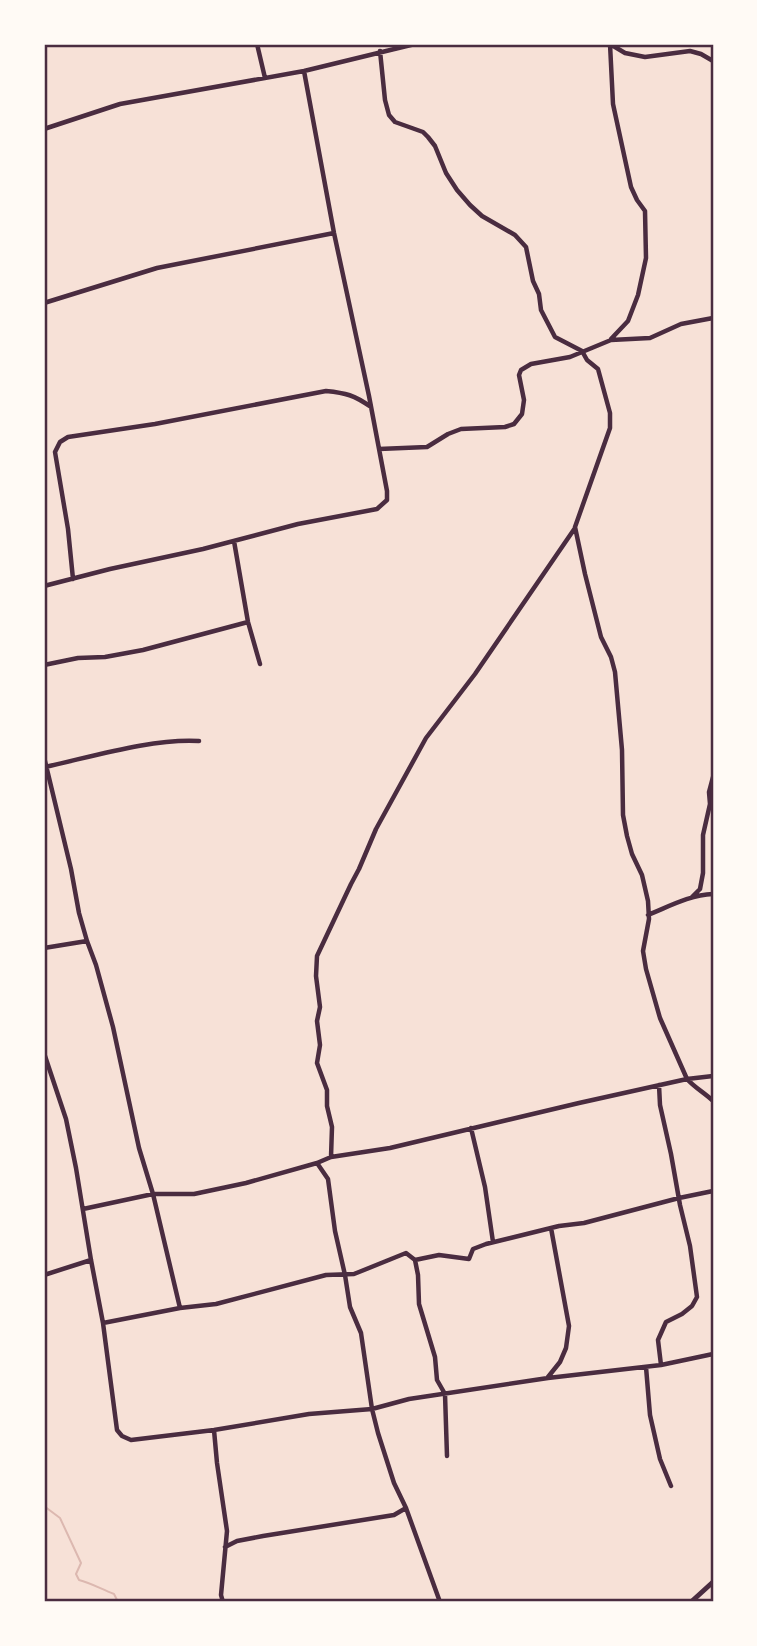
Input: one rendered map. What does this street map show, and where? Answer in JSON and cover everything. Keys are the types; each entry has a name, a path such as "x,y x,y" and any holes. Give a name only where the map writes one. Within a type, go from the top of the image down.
{"street":[{"path":"257,44 265,78"},
{"path":"44,129 120,104 304,71 415,44"},
{"path":"610,44 625,53 645,57 690,51 713,61"},
{"path":"610,44 614,104 631,187 645,211 646,258 638,295 628,321 611,340"},
{"path":"331,1157 332,1128 327,1107 327,1090 317,1063 320,1045 317,1021 320,1007 315,970 317,956 376,829 426,738 474,674 575,527 610,428 610,412 598,369 587,360 582,351 555,337 541,310 526,247 515,235 482,216 470,205 446,173 435,146 423,132 395,122 389,115 380,51"},
{"path":"44,586 298,524 377,509 387,500 304,71"},
{"path":"44,303 158,268 334,233"},
{"path":"379,449 427,447 461,429 514,424 522,414 524,400 519,375 521,370 531,364 570,357 611,340 650,338 681,324 713,318"},
{"path":"73,579 55,452 60,442 68,437 155,424 326,391 347,393 371,407"},
{"path":"575,527 601,637 615,672 622,750 623,815 632,854 642,874 648,901 643,951 646,969 660,1018 687,1080 713,1101"},
{"path":"233,541 248,622 260,664"},
{"path":"44,665 78,657 105,657 144,650 248,622"},
{"path":"45,767 148,745 199,741"},
{"path":"44,757 79,913 113,1027 139,1148 153,1194 180,1308"},
{"path":"692,897 701,889 702,835 713,777"},
{"path":"648,915 692,897 713,894"},
{"path":"44,948 87,941"},
{"path":"44,1053 66,1119 103,1323 117,1430 122,1436 131,1440 269,1422 309,1414 372,1409 409,1399 548,1378 661,1365 713,1354"},
{"path":"83,1209 153,1194 194,1194 246,1183 331,1157 390,1148 659,1085 713,1076"},
{"path":"659,1085 660,1105 695,1272 697,1297 692,1306 666,1322 657,1340 661,1365"},
{"path":"471,1128 485,1188 493,1242"},
{"path":"317,1163 328,1179 335,1231 350,1307 360,1334 372,1409 394,1483 406,1508 440,1602"},
{"path":"415,1260 439,1255 469,1259 473,1249 493,1242 713,1191"},
{"path":"548,1378 566,1349 569,1326 551,1228"},
{"path":"103,1323 216,1304 326,1275 354,1274 406,1252 415,1260 419,1304 435,1357 438,1380 445,1394 447,1456"},
{"path":"44,1275 90,1260"},
{"path":"646,1367 650,1415 660,1459 671,1486"},
{"path":"214,1430 226,1531 221,1595 223,1602"},
{"path":"225,1547 237,1541 263,1536 394,1515 406,1508"},
{"path":"691,1602 713,1582"}],"waterway":[{"path":"44,1506 60,1518 81,1563 76,1574 79,1580 114,1594 117,1600 126,1602"}]}
